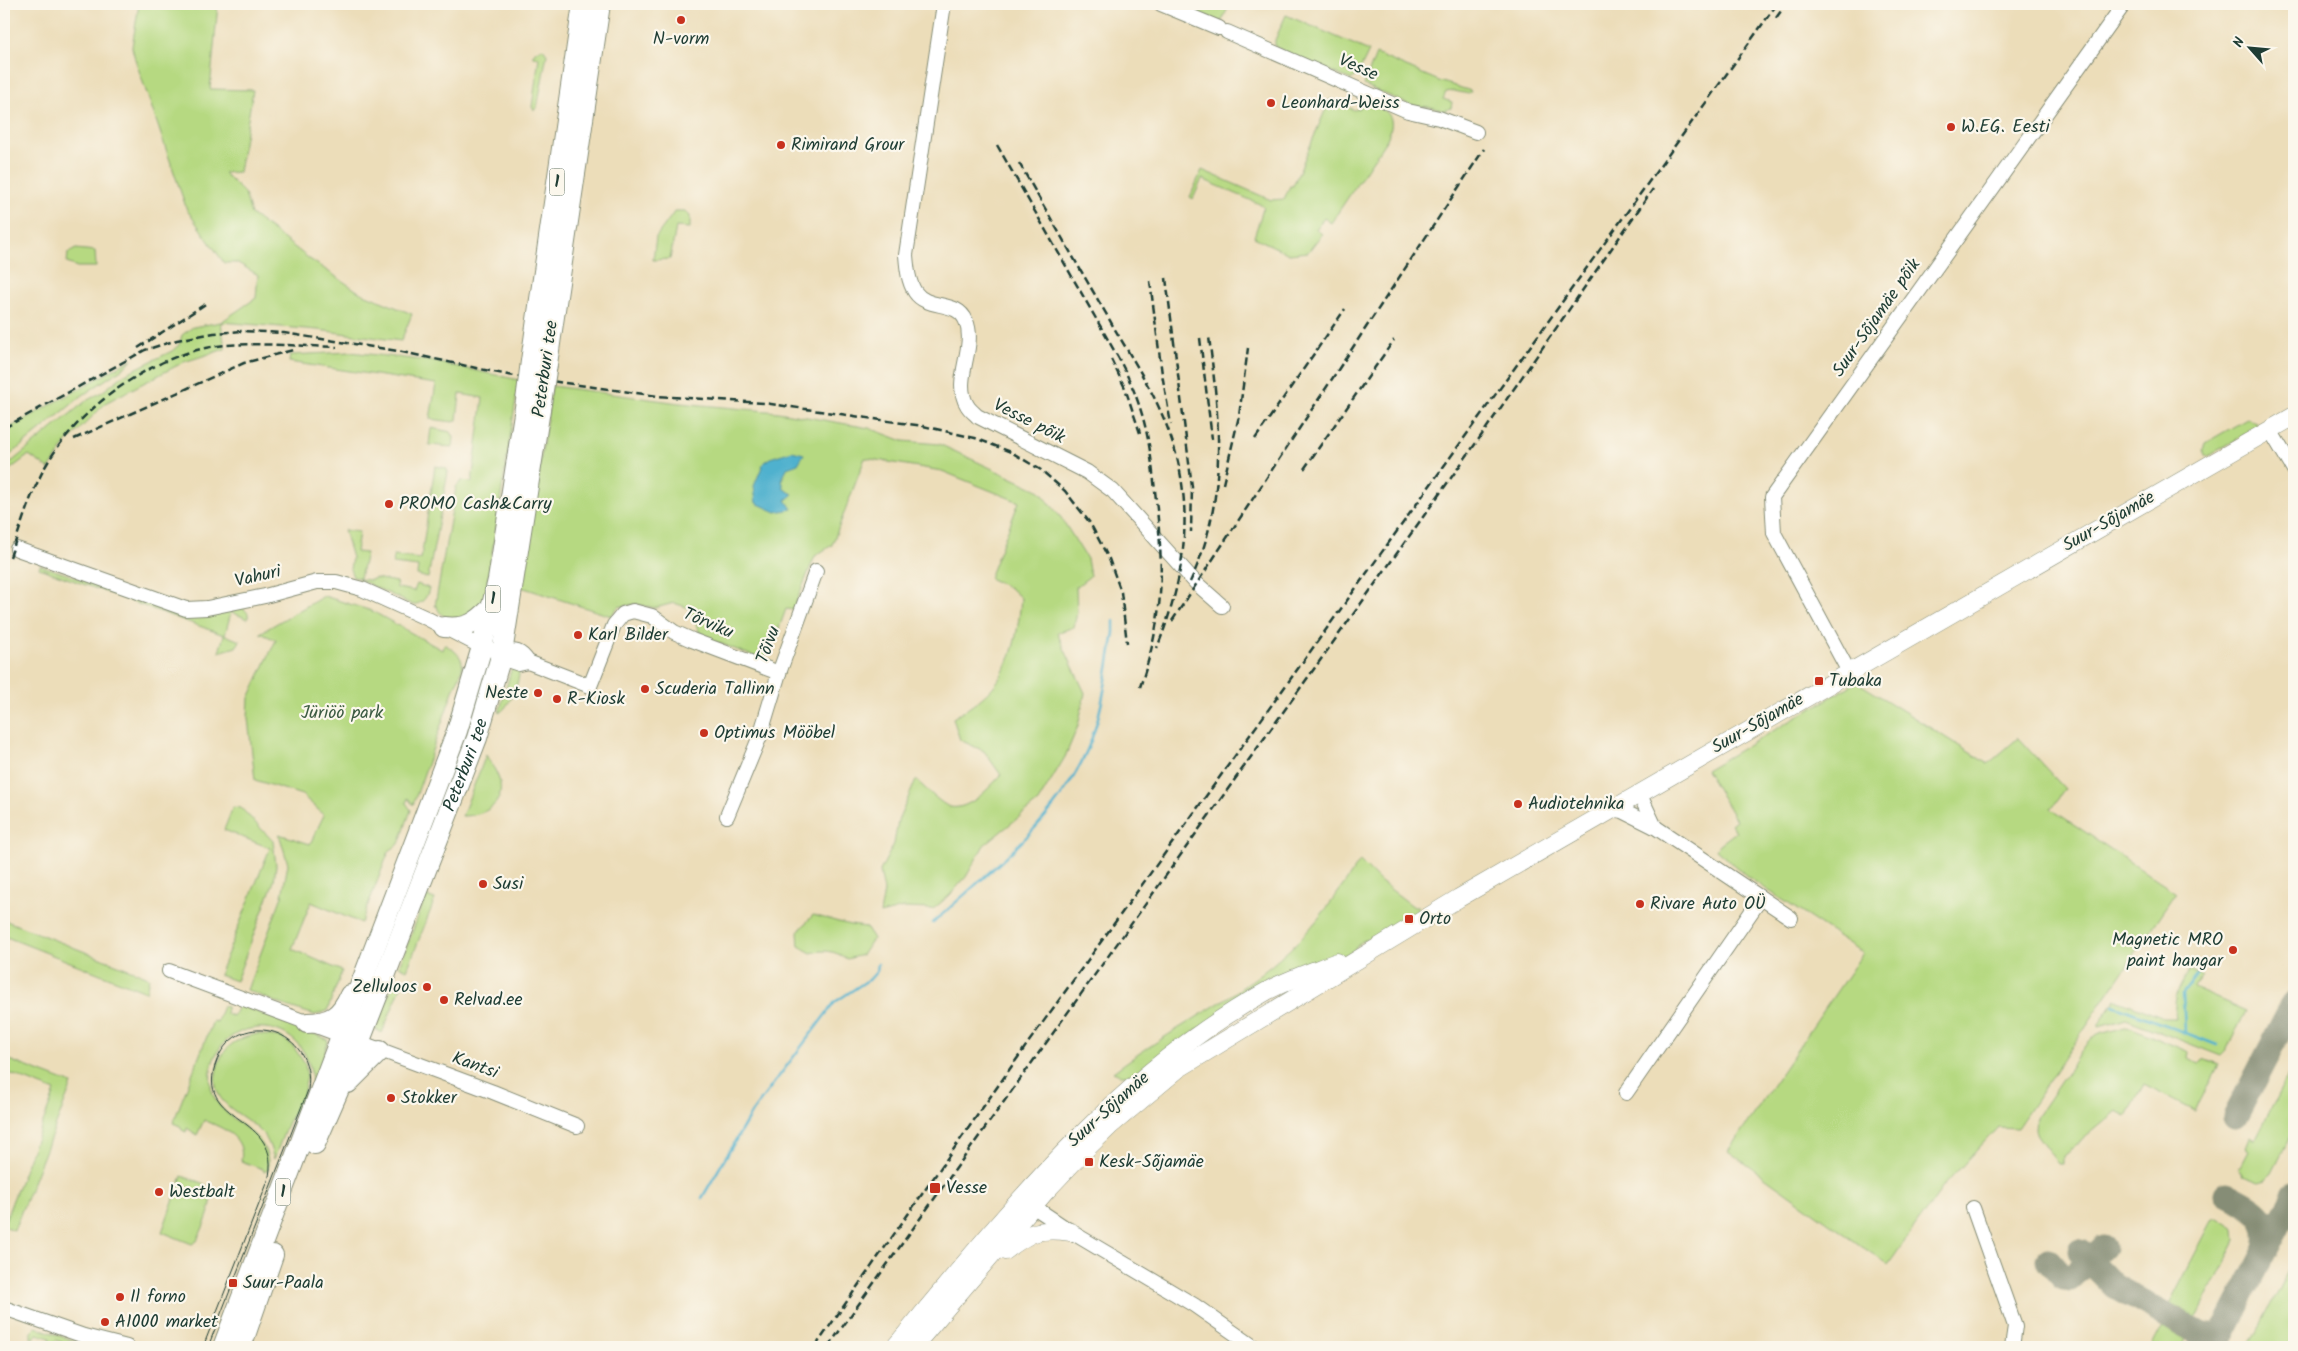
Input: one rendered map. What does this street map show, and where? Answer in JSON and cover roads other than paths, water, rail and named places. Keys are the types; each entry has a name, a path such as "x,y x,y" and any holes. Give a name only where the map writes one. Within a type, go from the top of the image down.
{"highway":[{"name":"Peterburi tee","path":"539,362 583,4"},
{"name":"Peterburi tee","path":"223,1347 477,738 502,653 539,362 600,4"},
{"name":"Peterburi tee","path":"241,1347 297,1189 332,1102 351,1040 372,956 457,731 482,647 498,580 533,402"},
{"path":"444,627 458,628 475,624 491,608"},
{"path":"307,1023 325,1021 343,1010 372,956"},
{"path":"332,1102 367,1062 380,1051"}],"main road":[{"name":"Suur-Sõjamäe","path":"895,1347 1026,1202 1111,1125 1178,1069 1379,945 2294,416"},
{"name":"Suur-Sõjamäe","path":"912,1347 982,1266 1026,1202 1068,1146 1187,1041 1268,990 1379,945"},
{"path":"1282,984 1292,1000"},
{"path":"982,1266 1026,1235 1036,1231 1071,1232"}],"street":[{"name":"Vesse põik","path":"944,4 906,255 908,276 915,293 926,303 953,307 965,319 969,331 962,389 966,404 977,416 1087,472 1113,491 1196,584 1222,606"},
{"name":"Vesse","path":"1161,4 1408,111 1439,118 1476,132"},
{"name":"Suur-Sõjamäe põik","path":"1849,672 1774,533 1772,497 2124,4"},
{"path":"2270,430 2294,470"},
{"name":"Vahuri","path":"17,549 186,609 207,608 327,581 344,583 362,589 444,627 482,647 502,653 510,661 519,664 528,662 590,686 614,625 624,614"},
{"name":"Tõivu","path":"727,816 760,736 779,673 816,571"},
{"name":"Tõrviku","path":"624,614 633,611 642,612 652,616 674,632 779,673"},
{"path":"1639,793 1655,827"},
{"path":"1612,809 1628,813 1655,827 1791,918"},
{"path":"1626,1093 1761,898"},
{"name":"Kantsi","path":"169,971 493,1092 578,1126"},
{"path":"1026,1202 1071,1232 1194,1305 1254,1347"},
{"path":"1973,1208 2015,1326 2012,1347"},
{"path":"4,1308 84,1336 126,1347"}],"water":[{"path":"792,451 804,454 798,464 787,468 782,480 784,489 793,494 786,500 792,509 776,512 756,503 754,486 764,462 770,458"}],"waterway":[{"path":"933,923 1021,843 1059,799 1075,774 1088,748 1097,720 1114,633 1114,621"},
{"path":"702,1198 752,1112 835,1002 871,978 877,971 878,964"},
{"path":"2185,1032 2183,993 2197,975"},
{"path":"2113,1005 2217,1045"}],"tram line":[{"path":"203,1347 268,1181 270,1159 264,1142 226,1109 216,1097 212,1081 217,1060 228,1043 242,1033 258,1030 274,1032 289,1040 301,1052 308,1069 308,1090 208,1347"}],"railway":[{"path":"815,1347 1028,1043 1777,4"},
{"path":"1776,18 1786,4"},
{"path":"997,145 1119,359 1141,411 1149,444 1156,500 1161,572 1158,616 1154,638 1140,687"},
{"path":"1172,621 1484,149"},
{"path":"1019,163 1148,386 1172,440 1180,470 1184,499 1182,559 1168,618 1157,648"},
{"path":"828,1347 1481,436 1653,189"},
{"path":"1166,278 1192,487 1191,532"},
{"path":"1150,281 1162,374 1171,424"},
{"path":"138,348 207,303"},
{"path":"1255,439 1345,309"},
{"path":"4,428 145,350 177,340 214,333 243,331 284,333 398,351 508,375 658,396 764,403 923,426 975,438 1011,452 1041,470 1065,491 1090,523 1109,559 1121,592 1127,643"},
{"path":"1190,582 1211,522 1216,492 1218,431 1209,337"},
{"path":"1200,338 1212,439"},
{"path":"1304,469 1394,340"},
{"path":"10,557 39,479 53,454 92,409 117,389 143,372 199,349 227,345 268,344 337,347"},
{"path":"1223,484 1239,416 1248,348"},
{"path":"74,439 244,363 293,350"},
{"path":"1111,359 1125,388 1140,433"}],"place":[{"name":"N-vorm","path":"681,20"},
{"name":"Leonhard-Weiss","path":"1271,103"},
{"name":"W.EG. Eesti","path":"1951,127"},
{"name":"Rimirand Grour","path":"781,145"},
{"name":"PROMO Cash&Carry","path":"389,504"},
{"name":"Karl Bilder","path":"578,635"},
{"name":"Tubaka","path":"1819,681"},
{"name":"Scuderia Tallinn","path":"645,689"},
{"name":"Neste","path":"538,693"},
{"name":"R-Kiosk","path":"557,699"},
{"name":"Optimus Mööbel","path":"704,733"},
{"name":"Audiotehnika","path":"1518,804"},
{"name":"Susi","path":"483,884"},
{"name":"Rivare Auto OÜ","path":"1640,904"},
{"name":"Orto","path":"1409,919"},
{"name":"Magnetic MRO paint hangar","path":"2233,950"},
{"name":"Zelluloos","path":"427,987"},
{"name":"Relvad.ee","path":"444,1000"},
{"name":"Stokker","path":"391,1098"},
{"name":"Kesk-Sõjamäe","path":"1089,1162"},
{"name":"Vesse","path":"935,1188"},
{"name":"Westbalt","path":"159,1192"},
{"name":"Suur-Paala","path":"233,1283"},
{"name":"Il forno","path":"120,1297"},
{"name":"A1000 market","path":"105,1322"}],"park label":[{"name":"Jüriöö park","path":"342,713"}]}
